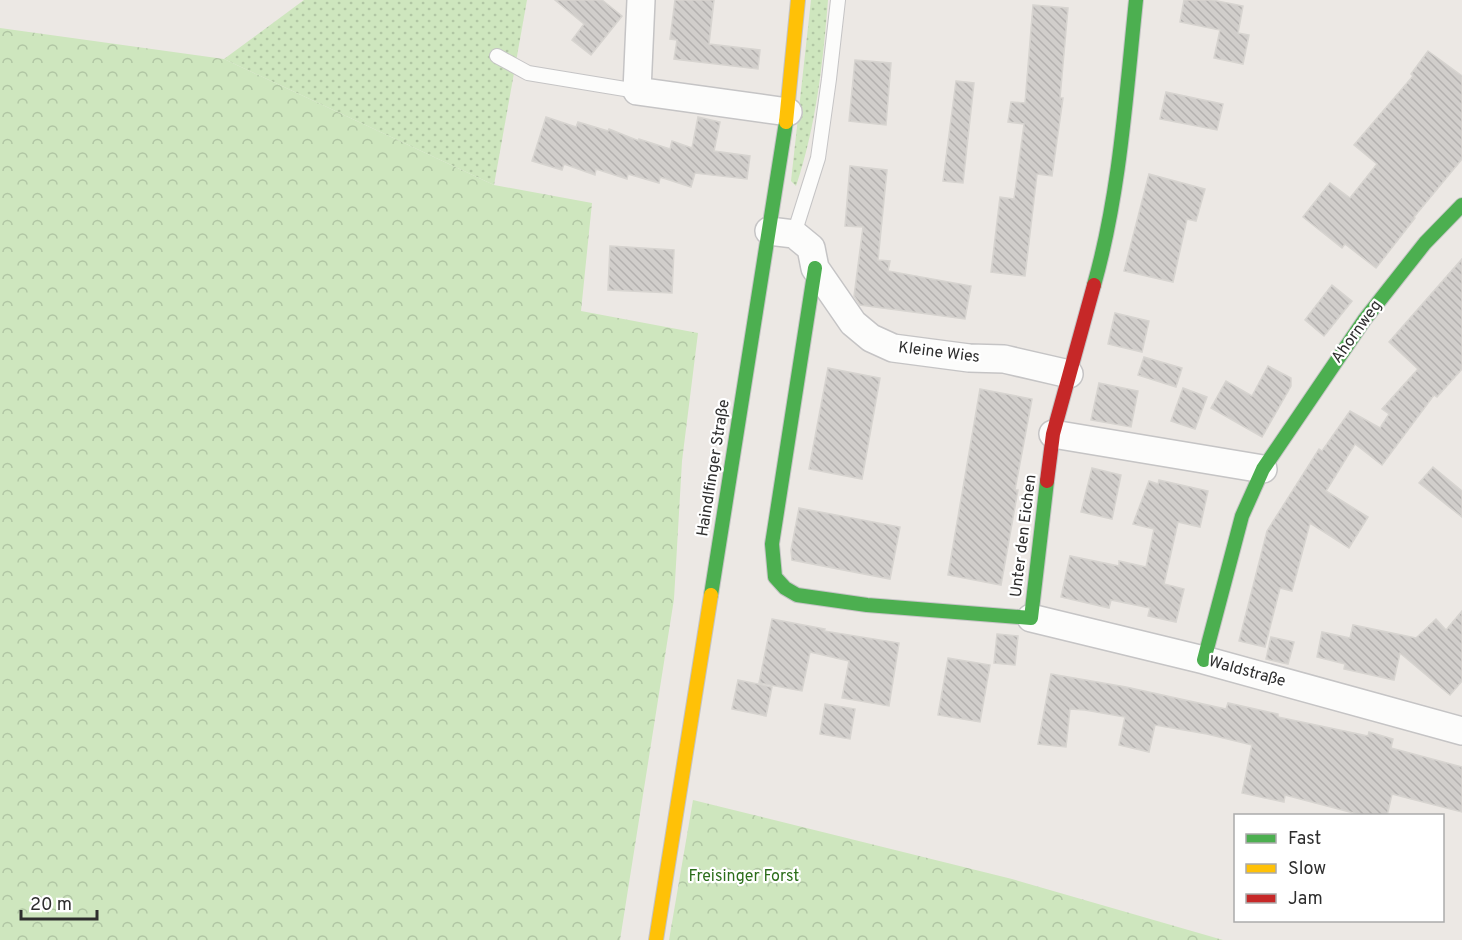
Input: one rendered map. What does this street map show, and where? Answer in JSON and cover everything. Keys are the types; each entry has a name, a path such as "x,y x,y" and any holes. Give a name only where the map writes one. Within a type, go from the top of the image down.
{"street":[{"path":"641,0 637,91 788,112"},
{"name":"Haindlfinger Straße","path":"656,940 781,232 798,0"},
{"name":"Unter den Eichen","path":"815,268 772,544 775,577 785,588 796,595 867,605 1031,618 1053,434 1100,265 1119,162 1136,0"},
{"name":"Ahornweg","path":"1204,660 1242,516 1263,469 1365,319 1425,243 1462,205"},
{"name":"Kleine Wies","path":"781,232 811,248 815,268 853,323 871,338 893,348 969,358 1004,359 1069,374"},
{"path":"1053,434 1263,469"},
{"name":"Waldstraße","path":"1031,618 1204,660 1462,730"}],"lane":[{"path":"781,232 818,158 838,0"},
{"path":"497,56 528,74 637,91"}],"green space":[{"path":"304,0 527,0 494,185 224,59"},
{"path":"811,0 828,0 818,94 809,140 796,186 791,181"},
{"path":"0,28 224,59 494,185 592,203 581,311 698,333 682,461 674,599 620,940 0,940"},
{"name":"Freisinger Forst","path":"693,800 1012,879 1223,940 669,940"}],"building":[{"path":"555,0 602,0 622,16 591,55 572,40 584,24"},
{"path":"675,0 714,0 709,44 760,50 758,69 674,59 677,40 670,39"},
{"path":"1184,0 1212,0 1243,6 1238,33 1249,35 1243,64 1214,58 1220,30 1180,22"},
{"path":"1033,5 1068,8 1060,98 1063,98 1052,176 1037,174 1025,276 991,272 1000,197 1014,199 1024,124 1008,122 1011,102 1025,103"},
{"path":"1428,51 1462,76 1462,159 1376,268 1345,244 1342,248 1303,217 1330,183 1350,198 1377,164 1354,145 1413,76 1411,74"},
{"path":"855,60 891,63 886,125 849,121"},
{"path":"956,81 974,83 963,183 943,181"},
{"path":"1166,92 1223,104 1217,130 1160,119"},
{"path":"546,117 576,127 578,122 608,131 609,129 639,141 639,139 670,149 672,141 692,148 698,117 720,122 714,151 750,156 747,179 695,173 691,187 660,177 659,183 628,174 627,179 596,169 595,175 564,164 562,170 532,161"},
{"path":"850,166 887,170 878,260 890,261 888,271 971,286 965,319 860,305 854,296 863,227 845,226"},
{"path":"1149,174 1205,189 1196,221 1187,219 1173,282 1124,271"},
{"path":"610,246 674,250 672,293 608,290"},
{"path":"1462,259 1462,369 1437,397 1434,395 1382,465 1355,444 1326,491 1368,517 1349,548 1310,523 1292,591 1280,588 1265,647 1239,641 1267,531 1319,449 1322,451 1350,411 1380,428 1389,414 1382,409 1418,369 1389,342"},
{"path":"1332,285 1352,301 1324,336 1305,320"},
{"path":"1115,313 1149,321 1142,352 1108,344"},
{"path":"1144,357 1182,368 1176,387 1138,375"},
{"path":"1268,366 1291,378 1291,386 1262,437 1211,408 1226,381 1252,396"},
{"path":"828,368 880,378 862,479 809,469"},
{"path":"1099,383 1138,391 1131,427 1091,420"},
{"path":"1183,388 1207,397 1195,429 1171,421"},
{"path":"980,389 1032,399 1015,490 1018,490 1001,585 948,575"},
{"path":"1433,467 1462,491 1462,517 1419,483"},
{"path":"1092,468 1121,475 1112,519 1081,512"},
{"path":"1159,480 1208,491 1200,527 1178,522 1164,584 1184,589 1176,622 1148,616 1150,608 1111,600 1109,608 1061,597 1070,556 1119,566 1119,561 1146,567 1154,529 1133,524 1149,481 1158,484"},
{"path":"799,508 900,527 890,579 792,560 791,550"},
{"path":"1462,611 1462,681 1450,695 1400,653 1394,680 1344,669 1345,664 1317,657 1322,632 1350,638 1353,625 1416,638 1436,619 1446,630"},
{"path":"772,619 825,629 824,631 899,643 889,706 842,698 849,661 810,652 802,691 759,683"},
{"path":"997,634 1018,636 1015,665 994,663"},
{"path":"1271,637 1294,642 1288,664 1266,659"},
{"path":"948,658 990,665 980,722 938,715"},
{"path":"1051,674 1126,687 1226,709 1228,703 1278,714 1278,717 1368,736 1369,732 1393,739 1391,748 1462,767 1462,812 1392,794 1387,814 1357,814 1285,795 1284,802 1242,793 1252,745 1155,725 1149,752 1119,745 1125,717 1085,710 1070,709 1066,747 1038,744"},
{"path":"738,680 772,687 766,716 732,709"},
{"path":"825,704 855,709 850,739 820,734"}],"traffic: fast":[{"path":"1094,285 1116,179 1136,0"},
{"path":"711,595 786,122"},
{"path":"1204,660 1242,516 1263,469 1365,319 1425,243 1462,205"},
{"path":"815,268 772,544 775,577 785,588 797,595 867,605 1031,618 1047,481"}],"traffic: slow":[{"path":"786,122 798,0"},
{"path":"656,940 711,595"}],"traffic: jam":[{"path":"1047,481 1053,434 1094,285"}]}
